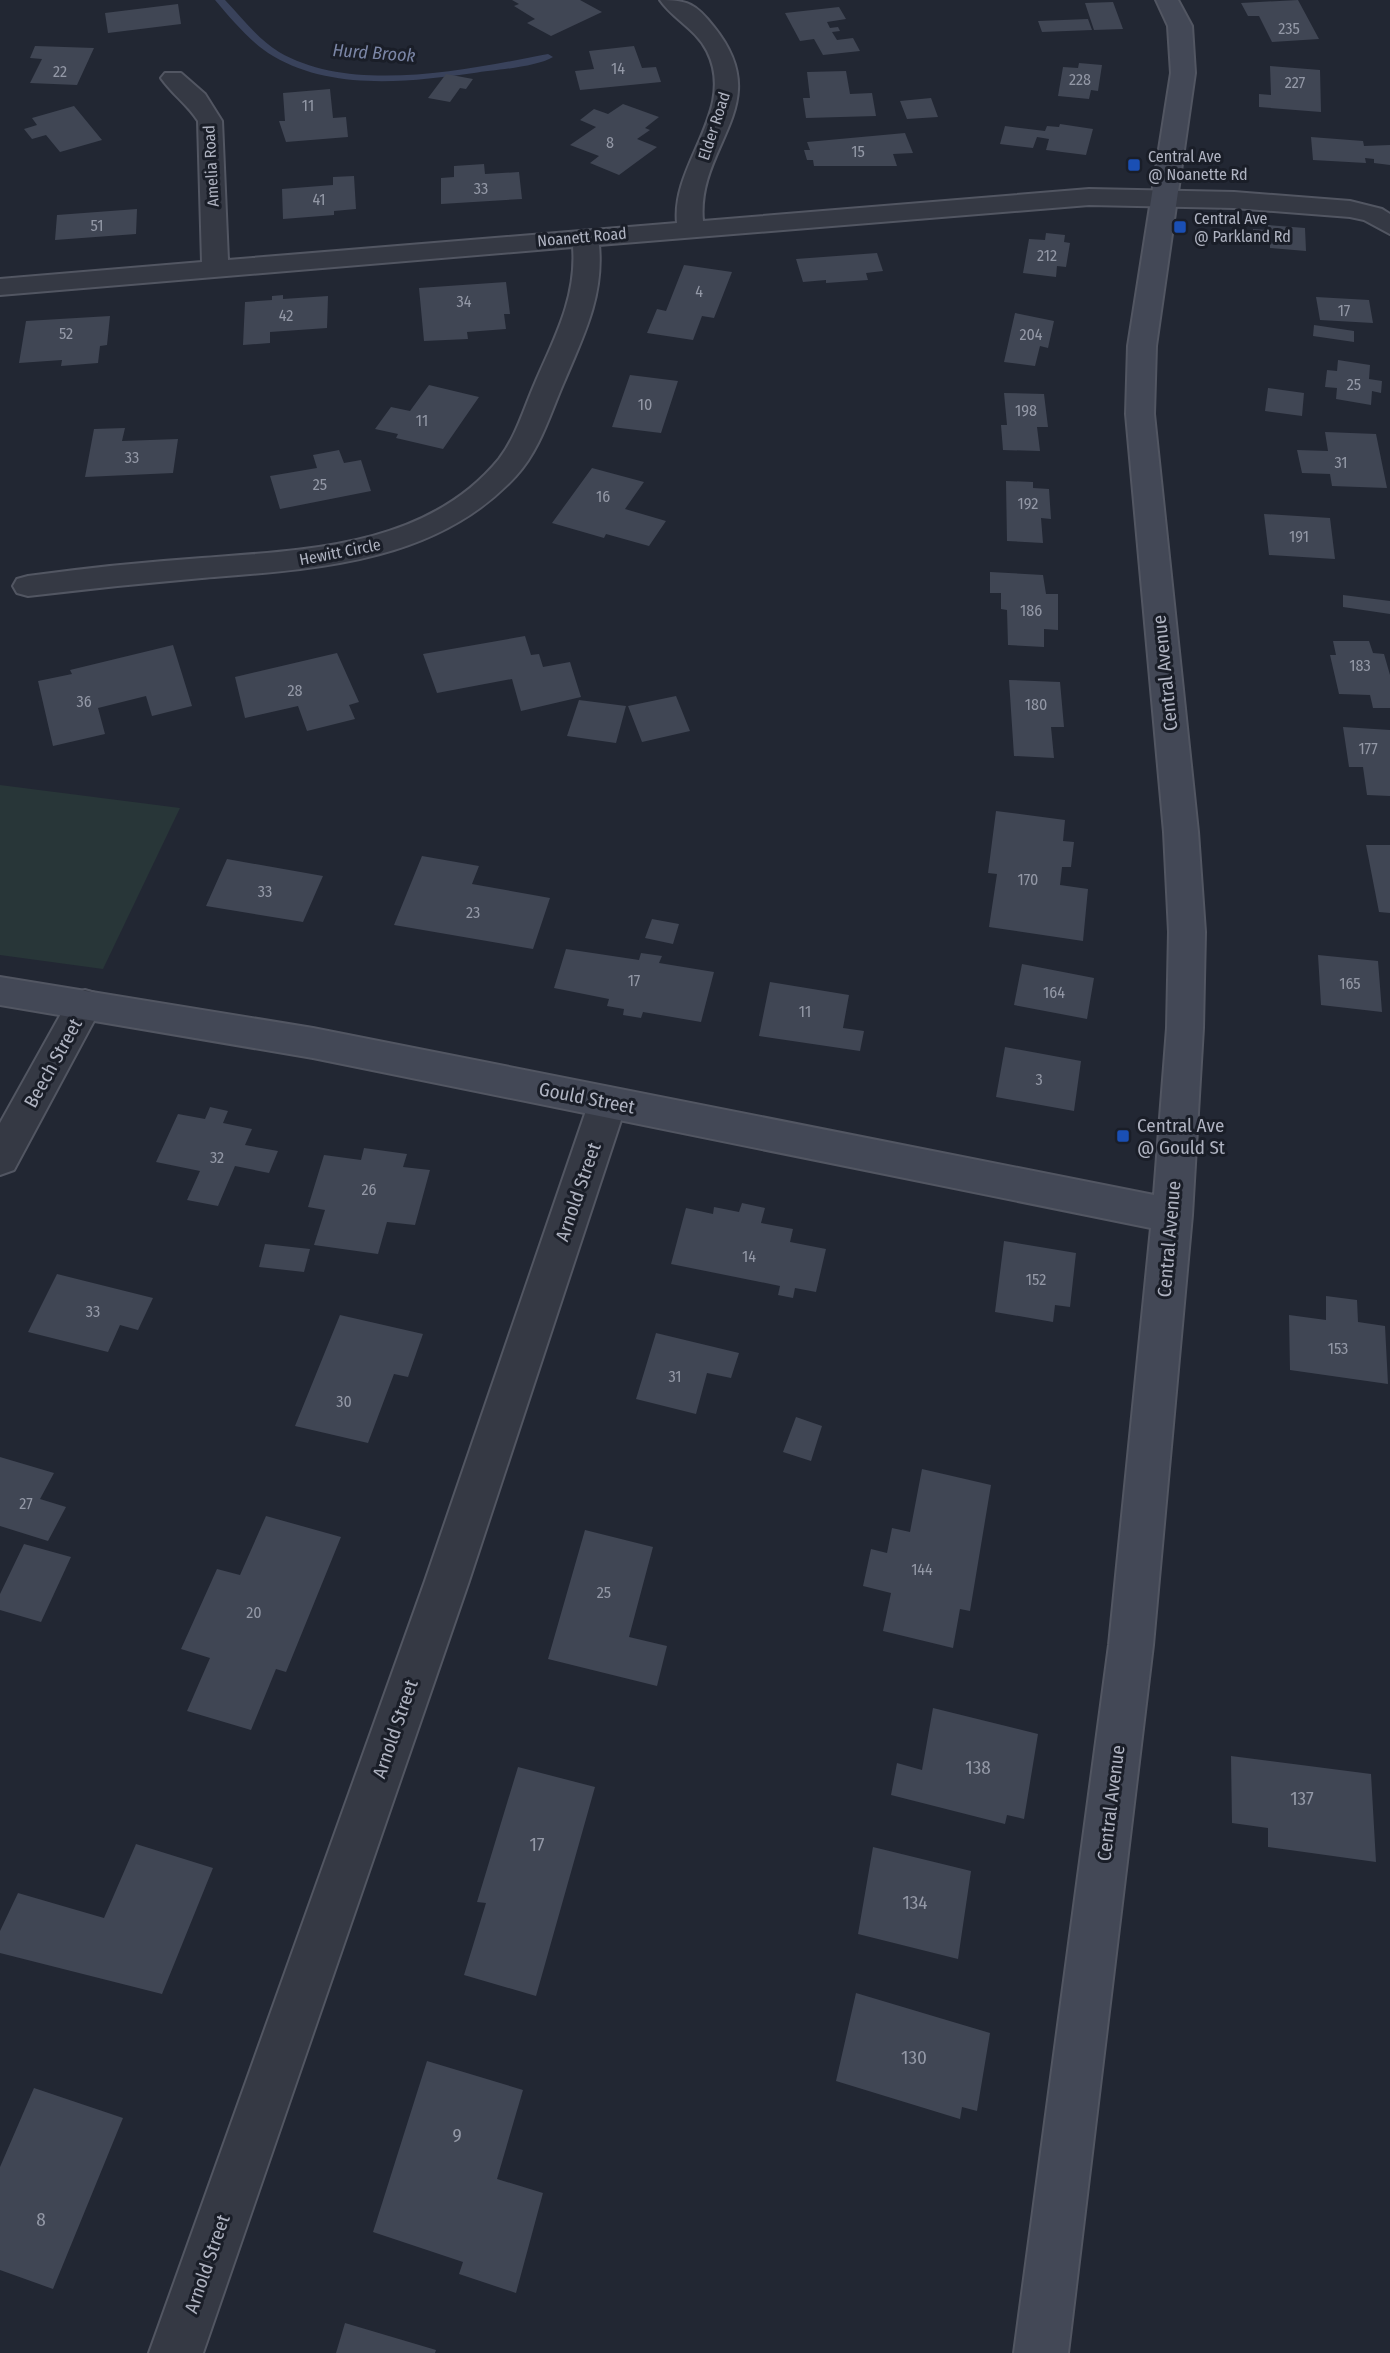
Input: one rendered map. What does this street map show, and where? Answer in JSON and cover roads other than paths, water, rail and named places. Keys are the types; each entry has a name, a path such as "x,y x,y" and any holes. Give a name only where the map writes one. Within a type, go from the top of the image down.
{"main road":[{"name":"Central Avenue","path":"1041,2353 1131,1645 1171,1215 1185,1028 1187,932 1181,832 1140,403 1142,346 1183,73 1180,26 1167,0"},
{"name":"Gould Street","path":"0,990 244,1030 1171,1215"}],"street":[{"name":"Elder Road","path":"671,0 690,14 710,36 722,59 727,83 723,108 691,193 688,209 691,228"},
{"name":"Amelia Road","path":"173,78 196,99 210,121 215,268"},
{"name":"Noanett Road","path":"0,287 1089,197 1164,198 1350,209 1373,214 1390,226"},
{"name":"Hewitt Circle","path":"28,586 334,556 391,542 455,511 506,469 524,441 584,301 588,276 585,237"},
{"name":"Beech Street","path":"0,1159 85,1004"},
{"name":"Arnold Street","path":"176,2353 451,1568 608,1102"}],"waterway":[{"name":"Hurd Brook","path":"220,0 254,36 278,55 307,67 339,75 374,78 448,74 548,57"}],"place":[{"name":"Central Ave @ Noanette Rd","path":"1134,165"},
{"name":"Central Ave @ Parkland Rd","path":"1180,227"},
{"name":"Central Ave @ Gould St","path":"1123,1136"}]}
